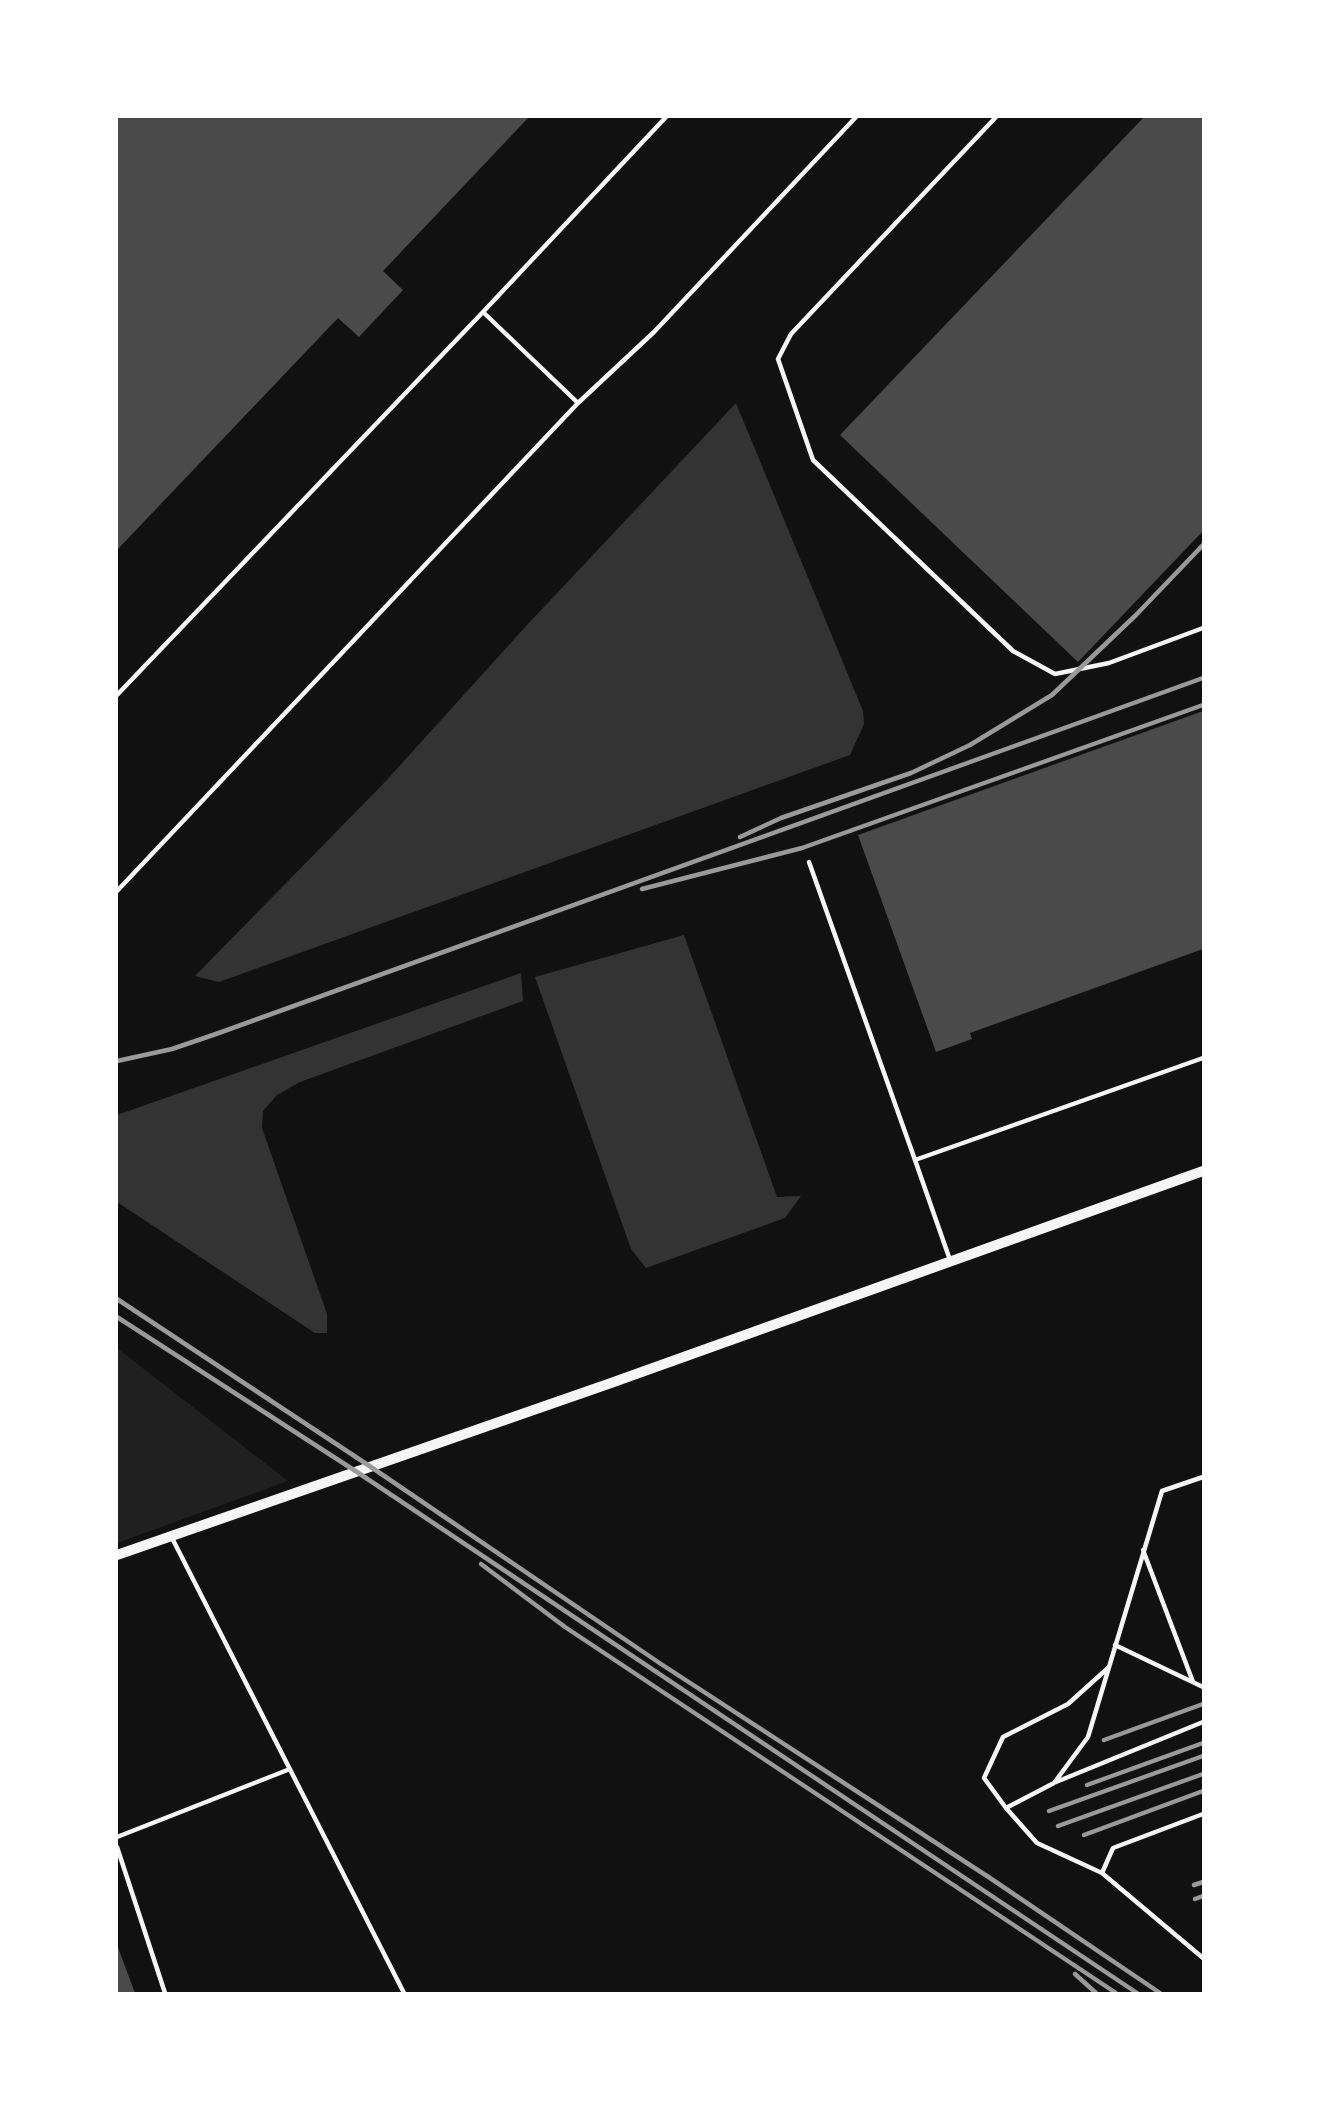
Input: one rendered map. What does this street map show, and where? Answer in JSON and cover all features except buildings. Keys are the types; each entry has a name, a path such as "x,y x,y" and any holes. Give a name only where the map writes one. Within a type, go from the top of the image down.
{"street":[{"path":"117,1556 951,1263 1203,1171"}],"lane":[{"path":"117,695 666,117"},
{"path":"117,891 578,403 654,332 856,117"},
{"path":"996,117 791,334 778,359 813,460 1013,651 1055,674 1109,663 1203,628"},
{"path":"483,312 578,403"},
{"path":"809,862 951,1263"},
{"path":"915,1160 1203,1058"},
{"path":"1054,1783 1088,1737 1161,1491 1203,1477"},
{"path":"171,1536 405,1993"},
{"path":"1143,1550 1192,1682"},
{"path":"1115,1645 1203,1687"},
{"path":"1108,1668 1068,1704 1003,1737 984,1778 1006,1809 1037,1843 1102,1873 1203,1958"},
{"path":"1006,1809 1054,1783 1203,1722"},
{"path":"117,1837 290,1769"},
{"path":"1102,1873 1113,1848 1203,1814"},
{"path":"117,1847 165,1993"}],"shaded area":[{"path":"736,403 863,711 864,724 850,755 219,982 195,976 384,783 527,625"},
{"path":"684,935 777,1197 801,1196 785,1218 646,1268 631,1249 535,977"},
{"path":"521,973 523,1001 300,1082 277,1095 263,1111 262,1128 327,1314 327,1333 315,1333 117,1202 117,1115"},
{"path":"117,1348 288,1481 117,1543"}],"railway":[{"path":"740,837 781,818 911,773 970,745 1052,695 1136,615 1203,545"},
{"path":"117,1061 172,1049 216,1034 1203,678"},
{"path":"642,889 802,848 1203,705"},
{"path":"117,1299 371,1467 661,1664 990,1878 1160,1993"},
{"path":"117,1317 357,1472 1137,1993"},
{"path":"481,1564 565,1627 1116,1993"},
{"path":"1104,1740 1203,1704"},
{"path":"1087,1785 1203,1743"},
{"path":"1049,1811 1203,1756"},
{"path":"1058,1826 1203,1774"},
{"path":"1084,1835 1203,1791"},
{"path":"1194,1885 1203,1882"},
{"path":"1195,1899 1203,1896"},
{"path":"1075,1974 1096,1993"}]}
